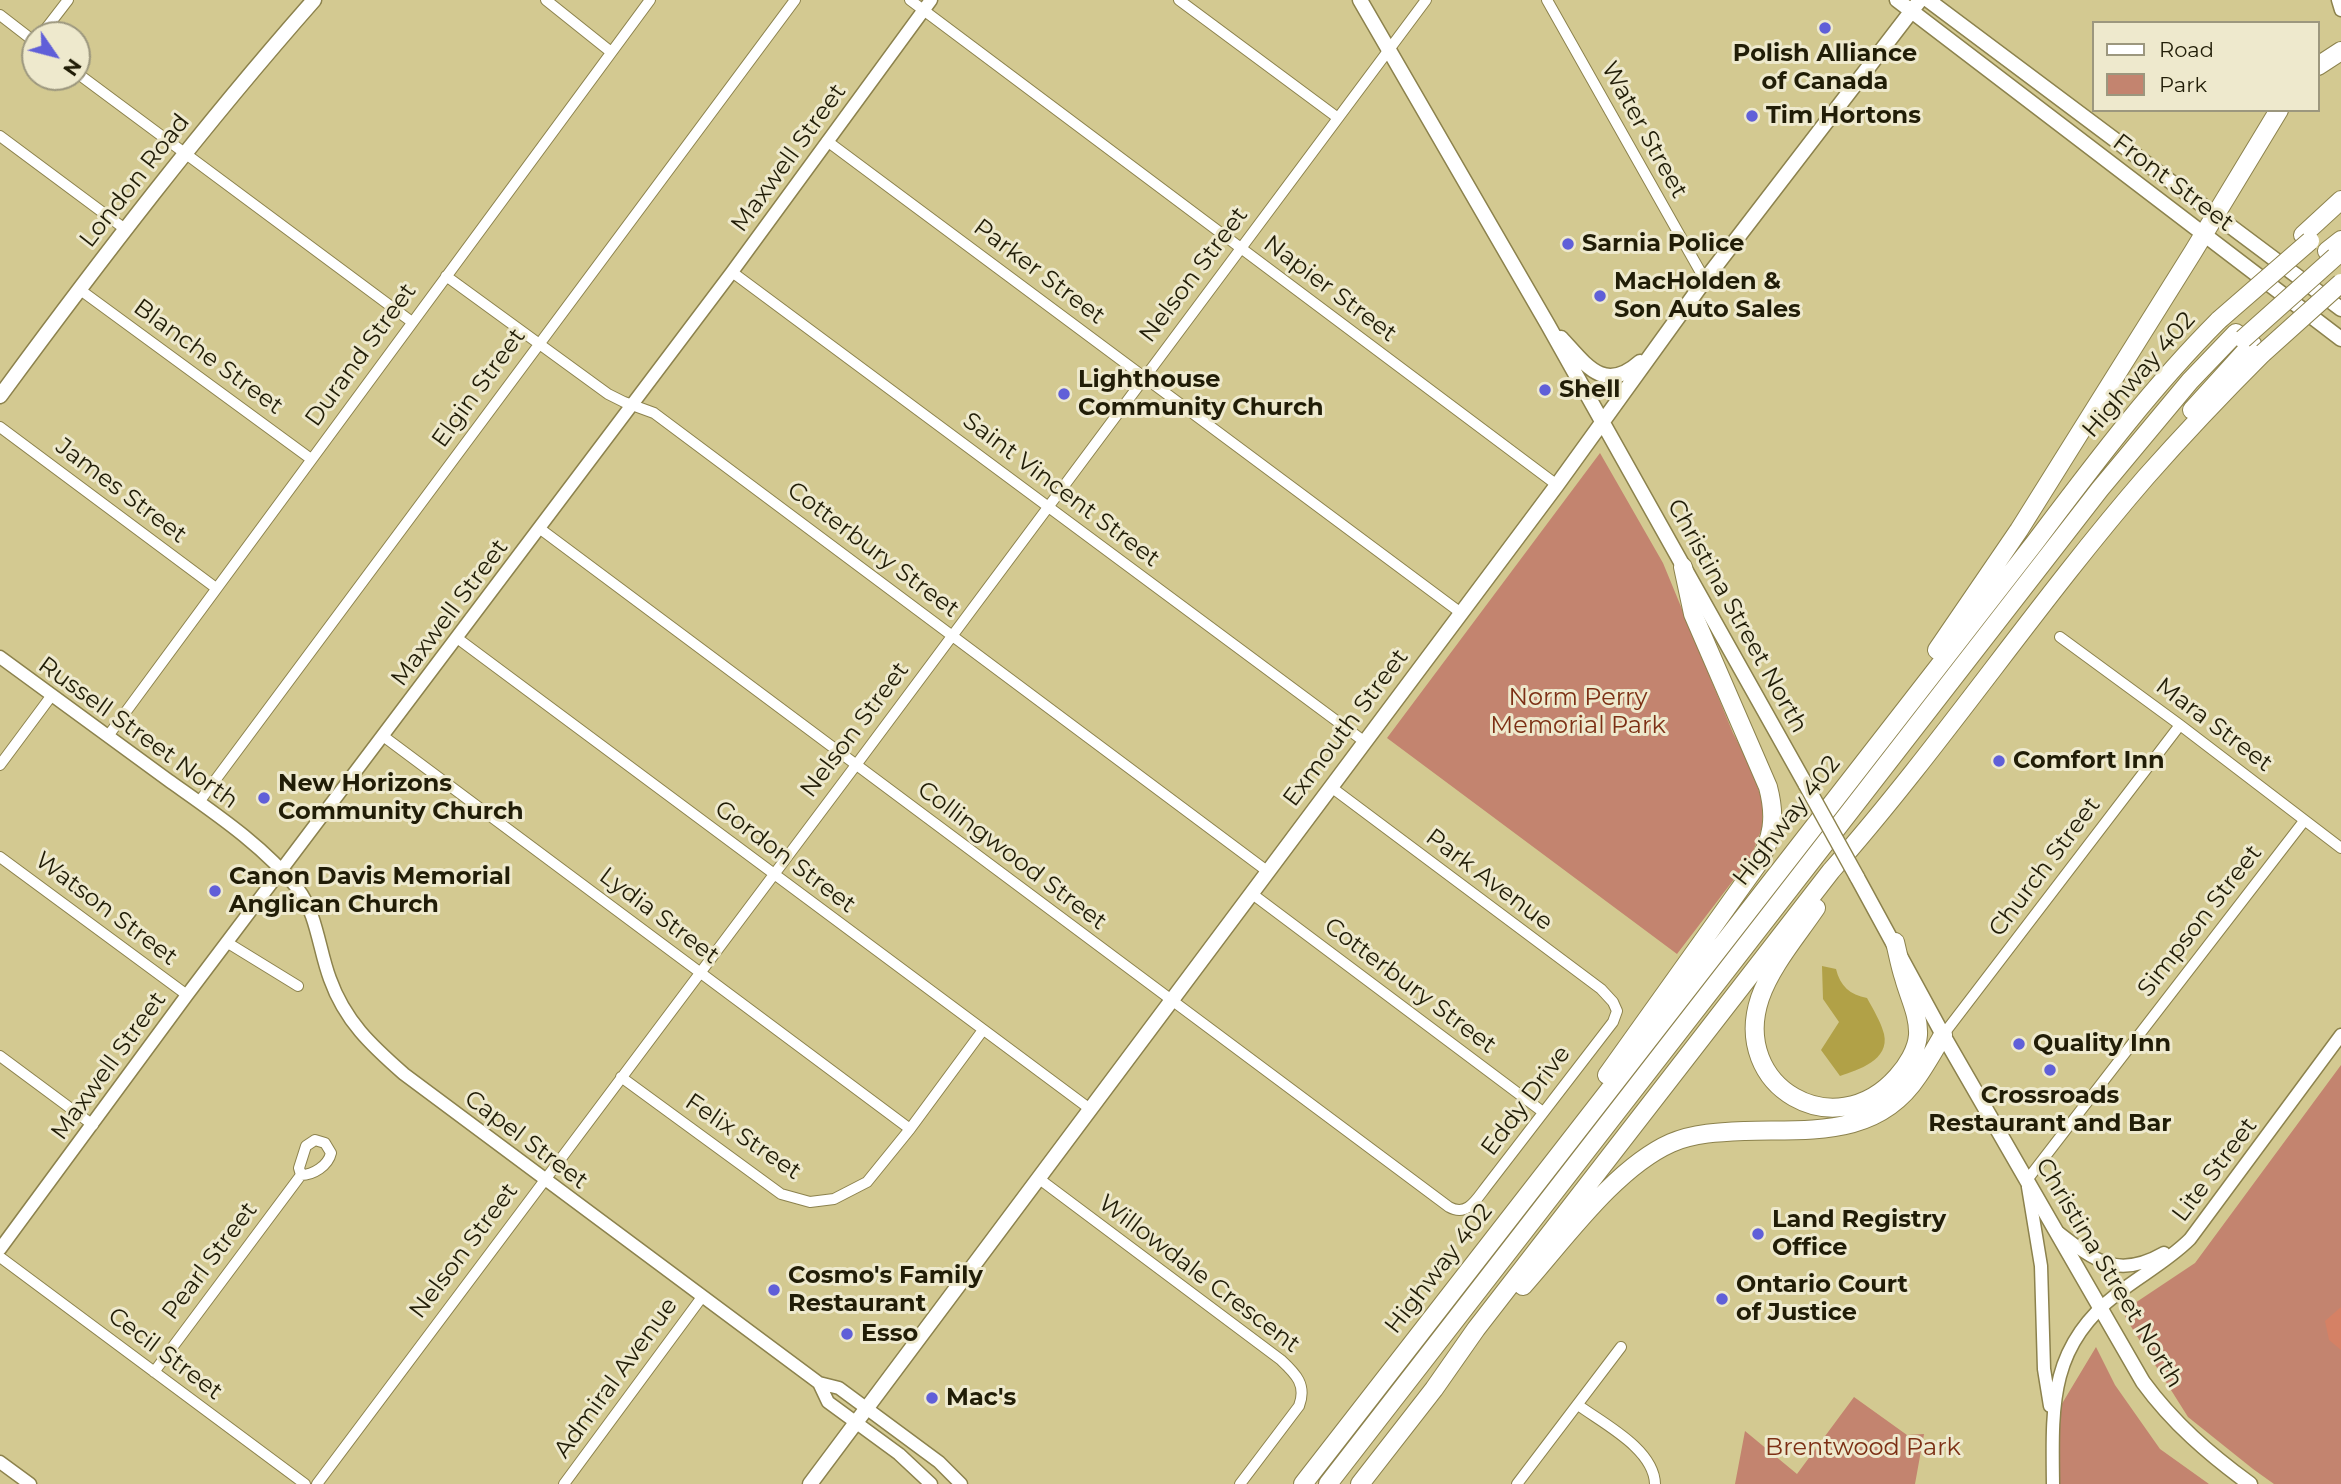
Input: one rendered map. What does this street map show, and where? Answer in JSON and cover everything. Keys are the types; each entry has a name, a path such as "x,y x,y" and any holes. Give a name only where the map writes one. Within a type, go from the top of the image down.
{"highway":[{"path":"2320,65 2341,51"},
{"path":"1774,878 1837,784 1980,589 2278,112"},
{"path":"2307,238 2341,200"},
{"name":"Highway 402","path":"1303,1484 2109,444 2186,353 2219,320 2307,238 2341,216"},
{"path":"1342,1484 2164,426 2337,253"},
{"path":"1328,1484 2100,489 2190,382 2341,284"},
{"path":"1360,1484 1434,1389 1476,1329 1831,871 1870,827 2153,469 2249,342"},
{"path":"1359,1411 1434,1301 1618,1059 1757,865 1769,843 1773,811 1768,788 1693,614 1683,566"},
{"path":"1870,827 1768,980 1760,998 1754,1034 1757,1050 1769,1074 1790,1095 1815,1106 1847,1108 1877,1097 1902,1071 1915,1048 1918,1023 1895,942"},
{"path":"1434,1389 1592,1208 1634,1166 1673,1142 1692,1137 1731,1132 1835,1128 1873,1117 1888,1107 1917,1078 1942,1035"}],"main road":[{"name":"London Road","path":"0,396 185,152 314,0"},
{"name":"Christina Street North","path":"1360,0 1548,325 1895,942 1942,1035 2138,1374 2157,1402 2194,1440 2250,1484"},
{"name":"Front Street","path":"1897,0 1915,6 2203,235 2341,339"},
{"name":"Front Street","path":"1928,0 2341,309"},
{"name":"Exmouth Street","path":"810,1484 1557,485 1705,281 1915,6"},
{"path":"1548,325 1593,371 1607,377 1616,377 1630,370 1658,345"}],"street":[{"path":"52,21 68,0"},
{"path":"546,0 611,52"},
{"name":"Durand Street","path":"108,736 650,0"},
{"name":"Elgin Street","path":"199,802 794,0"},
{"name":"Napier Street","path":"910,0 927,5 1241,248 1557,485"},
{"path":"1179,0 1338,118"},
{"name":"Nelson Street","path":"317,1484 1426,0"},
{"name":"Water Street","path":"1547,0 1705,281"},
{"path":"2337,0 2341,10"},
{"name":"Maxwell Street","path":"0,1249 187,995 732,272 927,5"},
{"path":"0,15 21,31"},
{"path":"91,83 412,322"},
{"path":"0,136 125,229"},
{"name":"Parker Street","path":"827,141 1461,613"},
{"name":"Saint Vincent Street","path":"732,272 1365,742"},
{"name":"Cotterbury Street","path":"446,276 608,394 631,405 646,408 659,417 1267,872"},
{"name":"Blanche Street","path":"79,289 311,460"},
{"name":"James Street","path":"0,427 216,588"},
{"name":"Collingwood Street","path":"539,528 1449,1207 1457,1212 1462,1211"},
{"name":"Mara Street","path":"2060,637 2341,848"},
{"name":"Gordon Street","path":"457,638 1090,1109"},
{"name":"Russell Street North","path":"0,657 199,802 283,870"},
{"path":"0,765 52,695"},
{"name":"Church Street","path":"1942,1035 2180,725"},
{"name":"Lydia Street","path":"383,736 910,1129"},
{"name":"Park Avenue","path":"1331,787 1601,989 1617,1011"},
{"name":"Simpson Street","path":"2027,1180 2305,821"},
{"name":"Watson Street","path":"0,857 187,995"},
{"name":"Capel Street","path":"283,870 301,892 316,930 330,979 347,1018 372,1047 544,1180 819,1383 839,1388 968,1484"},
{"name":"Cotterbury Street","path":"1251,893 1543,1112"},
{"path":"228,943 298,986"},
{"name":"Eddy Drive","path":"1462,1211 1471,1206 1613,1022 1617,1011"},
{"name":"Felix Street","path":"621,1077 781,1194 810,1202 834,1199 867,1182 983,1030"},
{"name":"Lite Street","path":"2052,1423 2056,1386 2065,1357 2080,1330 2100,1308 2168,1259 2190,1239 2341,1035"},
{"path":"0,1056 93,1125"},
{"name":"Pearl Street","path":"154,1372 301,1175"},
{"name":"Willowdale Crescent","path":"1038,1178 1273,1354 1299,1378 1303,1396 1299,1406 1240,1484"},
{"path":"2027,1180 2041,1266 2044,1369 2052,1423 2053,1484"},
{"path":"2057,1231 2094,1259 2106,1264 2129,1267 2174,1248 2201,1226"},
{"name":"Cecil Street","path":"0,1257 305,1484"},
{"name":"Admiral Avenue","path":"564,1484 702,1297"},
{"path":"1517,1484 1621,1347"},
{"name":"Capel Street","path":"819,1383 828,1402 899,1454 931,1484"},
{"path":"1578,1405 1640,1451 1652,1467 1655,1484"},
{"path":"0,1462 30,1484"},
{"name":"Capel Street","path":"950,1472 961,1484"}],"green space":[{"name":"Norm Perry Memorial Park","path":"1600,453 1663,563 1733,733 1750,765 1763,803 1762,828 1751,857 1677,954 1387,738"},
{"path":"2341,1065 2341,1484 2274,1484 2188,1417 2125,1317 2129,1307 2195,1263"},
{"path":"2096,1347 2115,1385 2160,1449 2209,1484 2060,1484 2060,1407"},
{"name":"Brentwood Park","path":"1854,1397 1907,1435 1924,1434 1915,1484 1735,1484 1745,1431 1797,1474"}],"shaded area":[{"path":"1822,966 1836,969 1847,989 1867,998 1884,1034 1885,1043 1877,1057 1863,1067 1840,1076 1821,1050 1839,1022 1823,999"},
{"path":"2341,1307 2341,1350 2329,1340 2325,1321"}],"place":[{"name":"Polish Alliance of Canada","path":"1825,28"},
{"name":"Tim Hortons","path":"1752,116"},
{"name":"Sarnia Police","path":"1568,244"},
{"name":"MacHolden & Son Auto Sales","path":"1600,296"},
{"name":"Shell","path":"1545,390"},
{"name":"Lighthouse Community Church","path":"1064,394"},
{"name":"Comfort Inn","path":"1999,761"},
{"name":"New Horizons Community Church","path":"264,798"},
{"name":"Canon Davis Memorial Anglican Church","path":"215,891"},
{"name":"Quality Inn","path":"2019,1044"},
{"name":"Crossroads Restaurant and Bar","path":"2050,1070"},
{"name":"Land Registry Office","path":"1758,1234"},
{"name":"Cosmo's Family Restaurant","path":"774,1290"},
{"name":"Ontario Court of Justice","path":"1722,1299"},
{"name":"Esso","path":"847,1334"},
{"name":"Mac's","path":"932,1398"}]}
